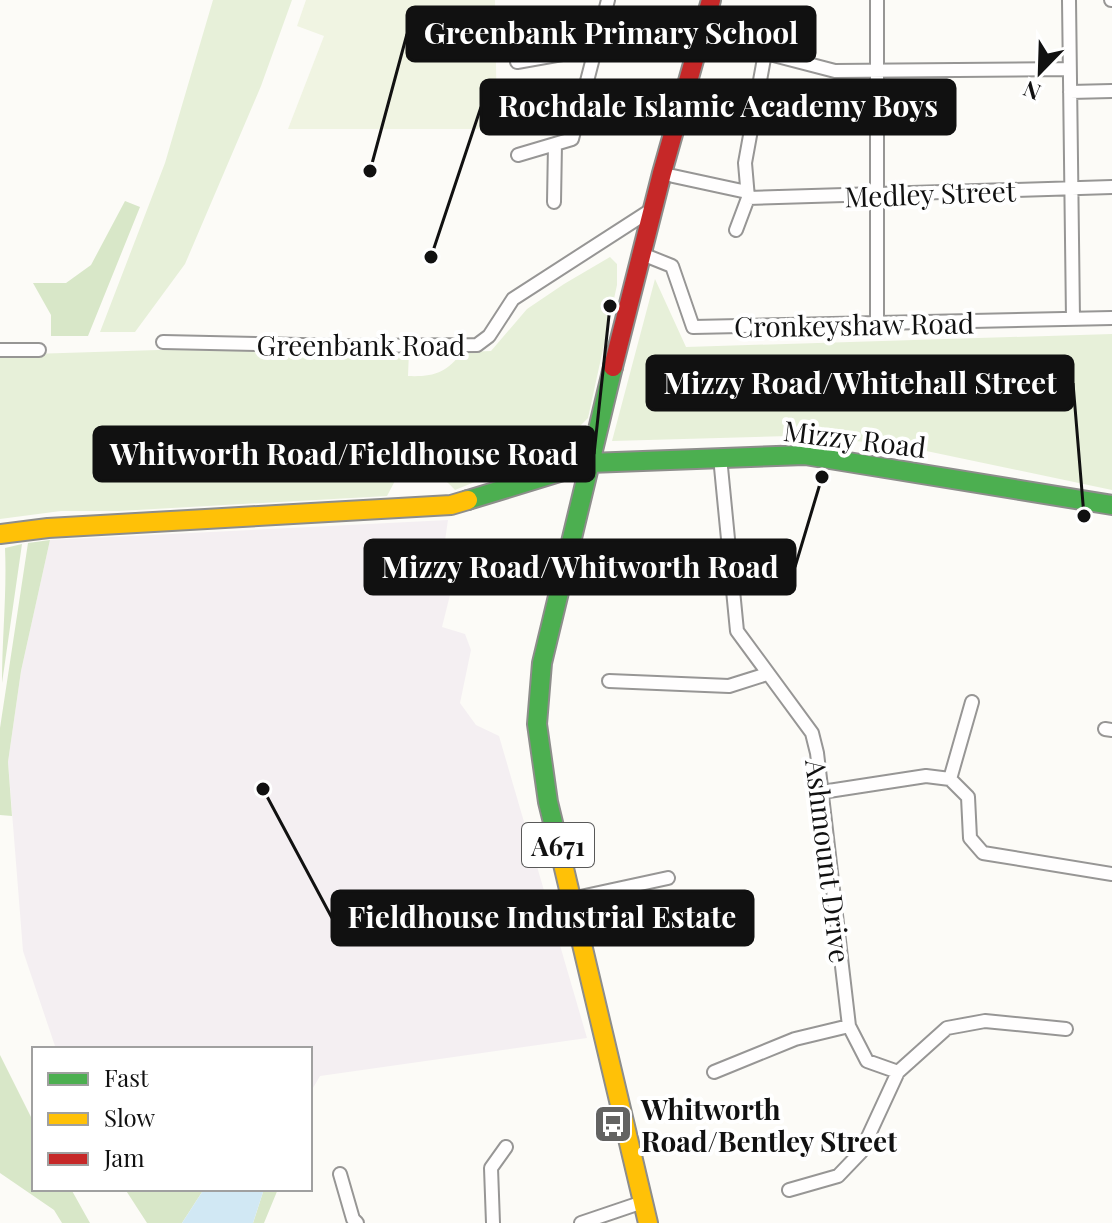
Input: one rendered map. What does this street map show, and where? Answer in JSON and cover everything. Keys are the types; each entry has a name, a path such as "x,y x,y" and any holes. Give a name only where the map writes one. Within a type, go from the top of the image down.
{"main road":[{"name":"A671","path":"648,1223 548,802 537,724 542,663 589,463 711,0"},
{"name":"Mizzy Road","path":"0,534 48,528 451,505 589,463 720,457 805,455 1112,505"}],"street":[{"path":"518,155 572,139 608,0"},
{"path":"877,0 877,323"},
{"path":"1069,0 1073,319"},
{"path":"701,36 835,71 1069,69"},
{"path":"517,62 596,48"},
{"path":"736,230 747,195 745,163 765,53"},
{"path":"1070,92 1112,91"},
{"path":"554,202 555,144"},
{"name":"Medley Street","path":"673,176 747,195 877,195 1112,187"},
{"name":"Greenbank Road","path":"163,342 477,345 489,336 513,299 654,208"},
{"name":"Cronkeyshaw Road","path":"642,254 672,266 693,327 1112,318"},
{"path":"0,350 39,350"},
{"name":"Ashmount Drive","path":"720,457 737,631 812,733 822,792 849,1026 867,1061 898,1072"},
{"path":"609,681 729,686 767,674"},
{"path":"950,779 972,702"},
{"path":"822,792 926,776 950,779 968,797 970,838 983,853 1112,874"},
{"path":"571,899 668,878"},
{"path":"789,1190 838,1176 861,1152 898,1072 947,1028 985,1021 1066,1029"},
{"path":"714,1072 795,1039 849,1026"},
{"path":"493,1223 491,1168 506,1147"},
{"path":"340,1174 353,1219 357,1223"},
{"path":"581,1223 643,1202"}],"shaded area":[{"path":"448,520 441,568 456,571 442,627 465,634 471,650 460,703 476,725 499,736 587,1038 320,1076 312,1090 312,1047 55,1047 23,951 8,762 21,671 50,540"}],"green space":[{"path":"213,0 292,0 261,86 185,264 135,332 100,332 165,163"},
{"path":"306,0 495,0 497,129 288,129 324,36 297,26"},
{"path":"125,201 140,207 88,336 51,336 51,315 33,283 66,283 91,265"},
{"path":"610,257 617,264 617,285 588,418 564,442 527,461 455,490 436,475 413,466 397,477 387,496 119,511 61,511 0,519 0,355 158,350 409,351 408,376 425,376 445,369 462,352 491,351 527,309"},
{"path":"655,279 686,347 1112,334 1112,490 893,444 789,436 612,441"},
{"path":"50,540 21,671 8,762 12,816 0,815 0,728 28,543"},
{"path":"22,544 2,683 5,548"},
{"path":"0,1055 32,1119 32,1191 72,1191 90,1223 62,1223 54,1210 0,1173"},
{"path":"126,1191 203,1191 182,1223 147,1223"},
{"path":"263,1191 277,1191 264,1223 253,1223"}],"water":[{"path":"203,1191 263,1191 253,1223 182,1223"}],"traffic: fast":[{"path":"558,843 548,802 537,724 542,663 613,367"},
{"path":"468,500 589,463 805,455 1112,505"}],"traffic: slow":[{"path":"0,534 48,528 451,505 468,500"},
{"path":"558,843 648,1223"}],"traffic: jam":[{"path":"613,367 662,173 711,0"}],"place":[{"name":"Greenbank Primary School","path":"370,171"},
{"name":"Rochdale Islamic Academy Boys","path":"431,257"},
{"name":"Whitworth Road/Fieldhouse Road","path":"610,306"},
{"name":"Mizzy Road/Whitworth Road","path":"822,477"},
{"name":"Mizzy Road/Whitehall Street","path":"1084,516"},
{"name":"Fieldhouse Industrial Estate","path":"263,789"},
{"name":"Whitworth Road/Bentley Street","path":"613,1124"}]}
